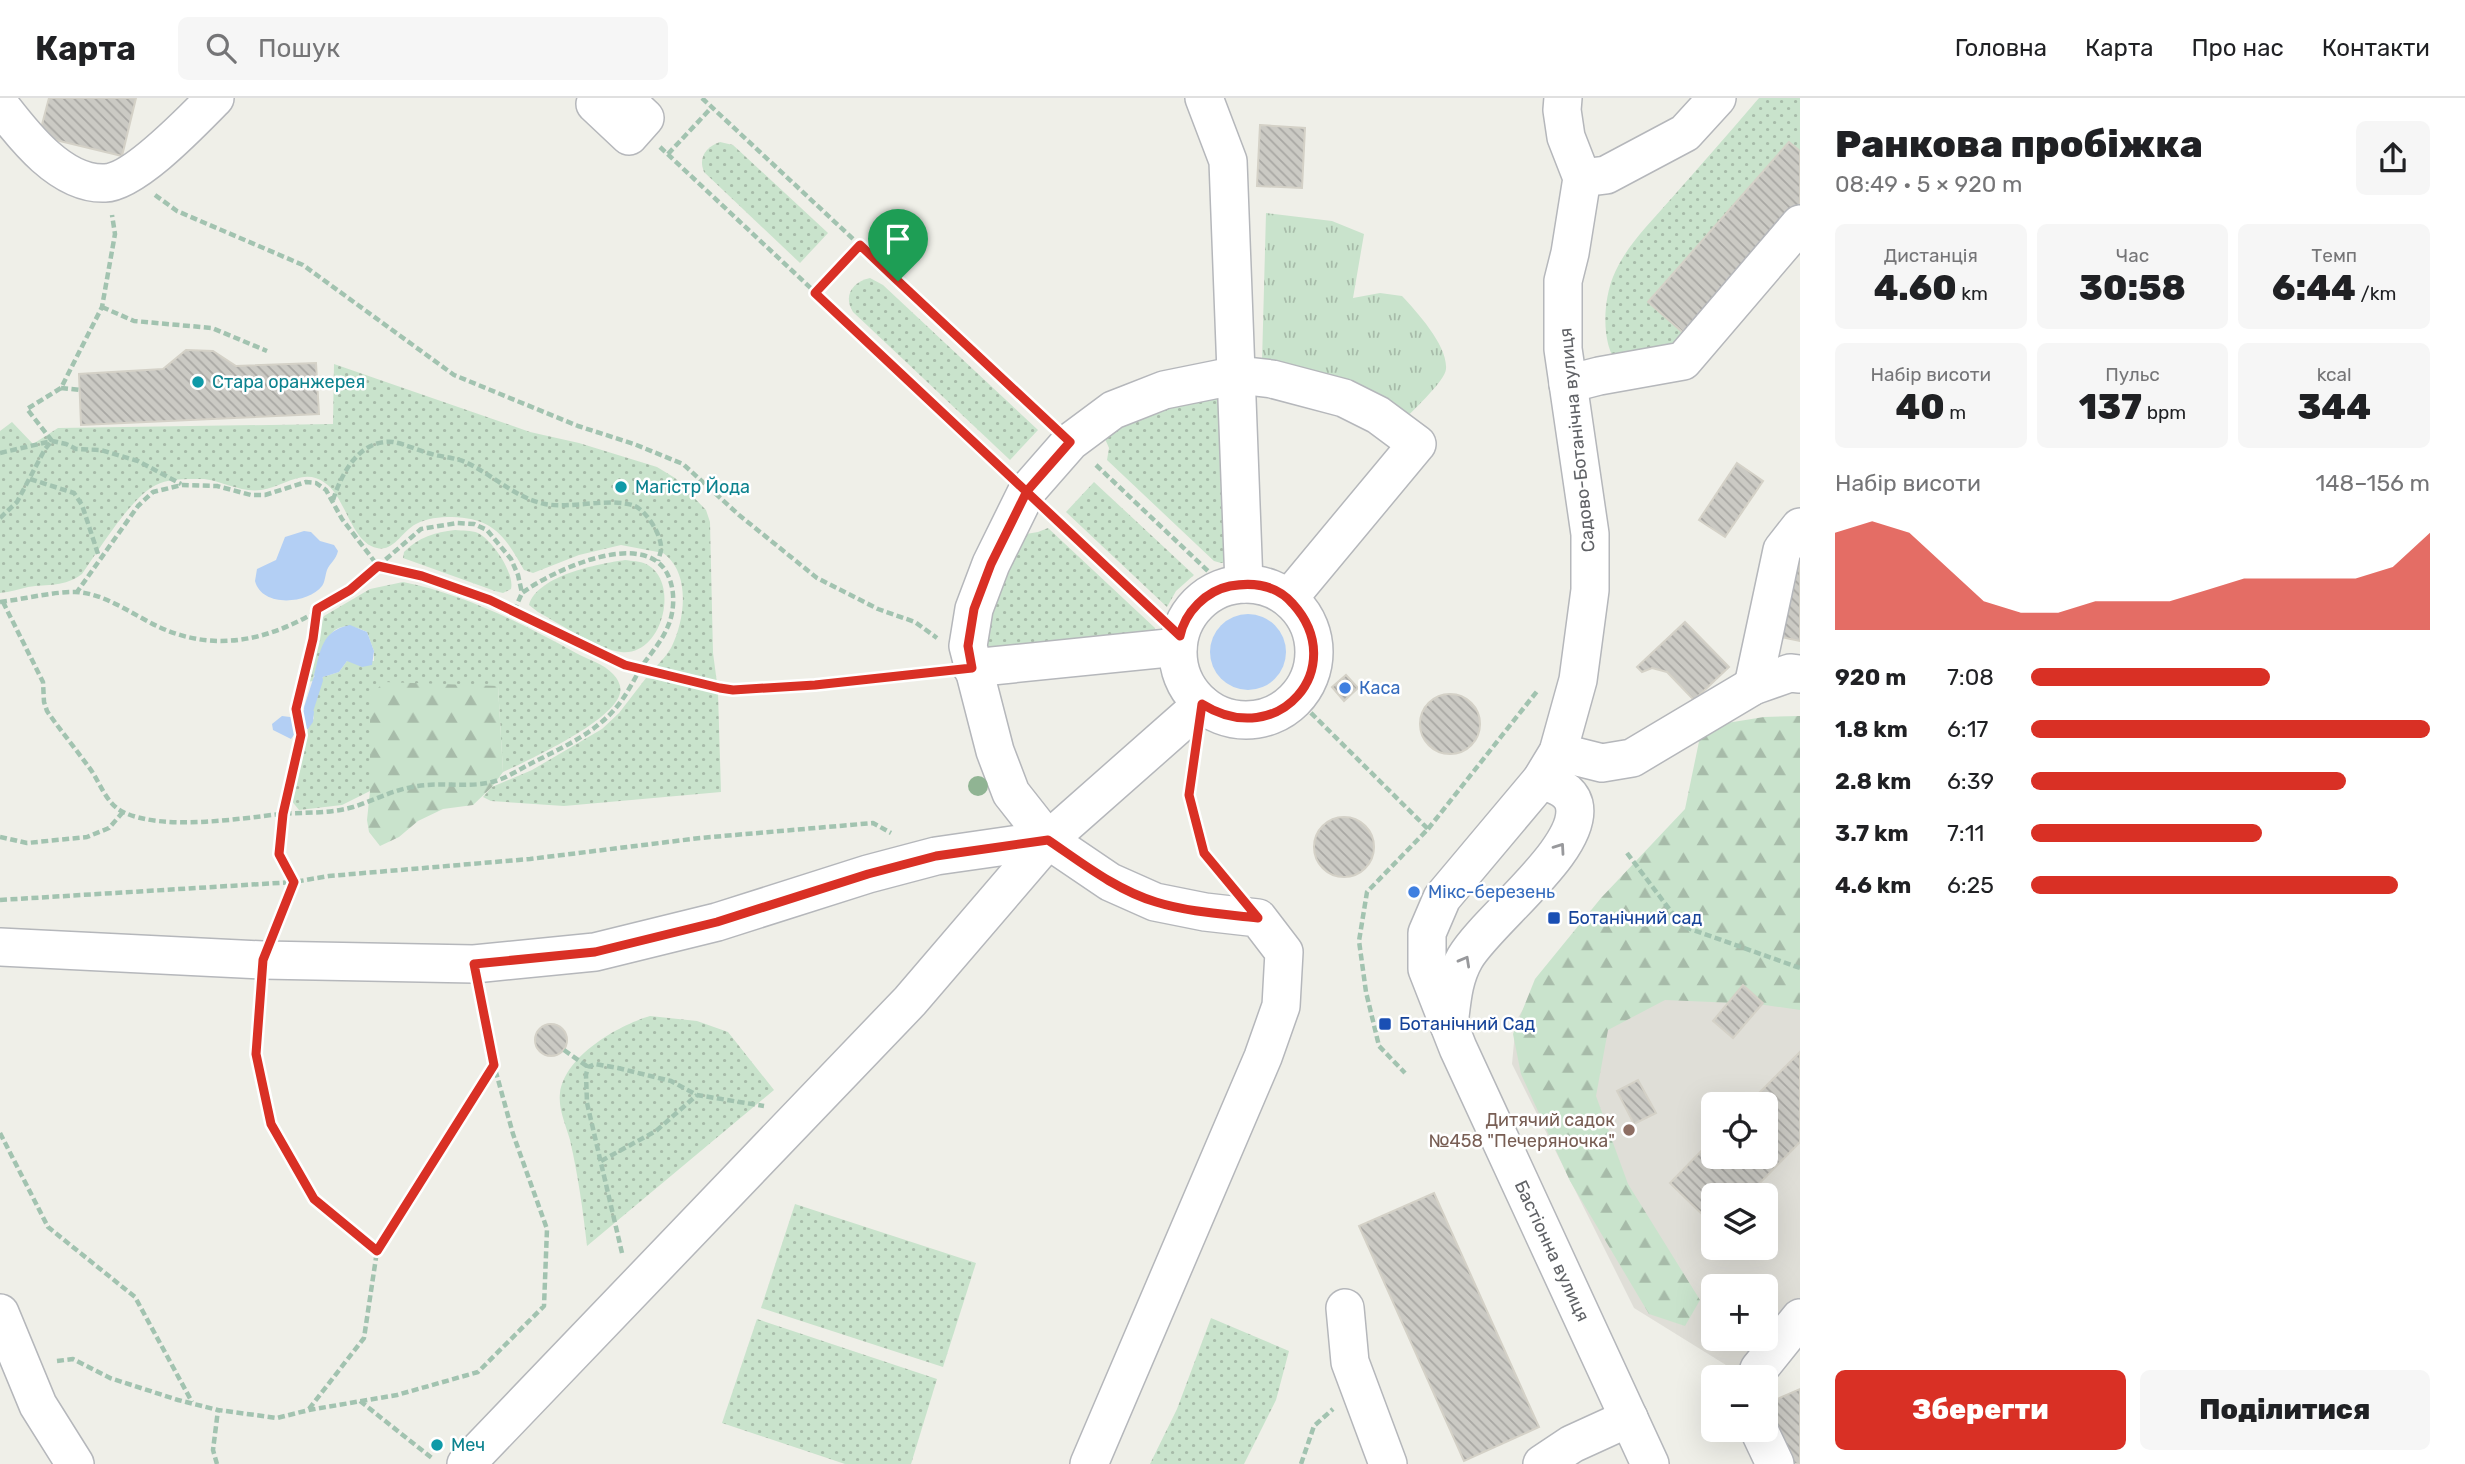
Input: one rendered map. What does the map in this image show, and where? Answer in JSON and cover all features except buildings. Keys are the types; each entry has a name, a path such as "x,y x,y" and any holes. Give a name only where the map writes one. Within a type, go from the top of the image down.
{"street":[{"path":"0,105 38,150 65,171 85,179 116,179 159,151 215,98"},
{"path":"601,98 595,104 629,136 645,118 624,98"},
{"path":"1205,98 1228,161 1238,375 1235,585"},
{"path":"1563,98 1566,137 1582,178 1606,175 1685,133 1717,98"},
{"name":"Садово-Ботанічна вулиця","path":"1443,1012 1427,969 1427,933 1442,898 1549,766 1578,680 1590,590 1590,534 1563,349 1563,281 1582,178"},
{"path":"1568,384 1683,361 1800,224"},
{"path":"1089,1464 1263,1057 1281,1006 1284,951 1258,918 1205,912 1155,902 1110,882 1048,840 1011,793 995,751 968,646 974,609 991,564 1027,491 1070,442 1113,410 1164,390 1238,375 1272,379 1344,398 1378,415 1417,444 1289,598"},
{"path":"1754,686 1783,550 1800,527"},
{"path":"1235,585 1268,587 1289,598 1304,615 1312,636 1314,658 1308,680 1296,698 1283,709 1253,719 1235,719 1202,704 1184,679 1179,666 1179,641 1188,616 1197,604 1209,594 1235,585"},
{"path":"972,668 1179,641"},
{"path":"1443,1012 1466,957 1561,849 1574,826 1574,803 1549,766 1632,758 1754,686 1790,673 1800,674"},
{"path":"466,1464 910,1001 1048,840 1202,704"},
{"path":"0,947 263,960 474,964 595,952 717,922 868,874 936,856 1048,840"},
{"name":"Бастіонна вулиця","path":"1443,1012 1650,1464"},
{"path":"1345,1308 1350,1362 1388,1464"},
{"path":"0,1313 38,1405 75,1464"},
{"path":"1762,1365 1799,1321"},
{"path":"1542,1464 1572,1444 1629,1418"},
{"path":"1765,1442 1775,1464"}],"path":[{"path":"702,98 1070,442 1235,585"},
{"path":"668,154 712,107"},
{"path":"653,141 1027,491 1179,641"},
{"path":"52,441 27,409 61,388 102,307 116,234 116,179 177,211 303,265 454,375 578,426 634,444 683,464 738,516 817,578 878,609 915,622 972,668"},
{"path":"815,293 860,245"},
{"path":"102,307 134,321 212,328 267,351"},
{"path":"61,388 79,390"},
{"path":"0,518 17,502 52,441"},
{"path":"0,453 52,441 86,451 114,453 138,461 182,485"},
{"path":"333,500 343,474 361,451 375,443 394,442 433,455 464,461 543,504 562,506 605,503 635,506 644,513 658,535 661,544 658,561"},
{"path":"30,479 74,493 82,505 100,558"},
{"path":"77,592 145,499 165,488 182,485 216,486 251,495 265,495 306,482 316,483 326,490 342,519 378,566 448,584 513,611 625,665 733,690 815,685 972,668"},
{"path":"513,611 522,593 555,572 595,558 630,554 650,557 658,561 670,578 673,589 672,615 667,628 640,669 627,695 598,726 494,782 464,786 419,786 390,792 354,807 332,811 198,821 160,820 122,812 111,803 90,768 47,711 43,682 1,602 77,592 107,601 178,635 236,641 265,635 291,625 350,590 421,529 446,524 474,524 487,530 511,559 522,593"},
{"path":"317,609 313,639 296,709 301,735 283,814 279,854 294,882 263,960 256,1054 271,1124 314,1199 377,1251"},
{"path":"1405,1073 1379,1046 1366,992 1359,941 1367,891 1428,829 1539,689"},
{"path":"1296,698 1428,829"},
{"path":"1202,704 1189,795 1204,853 1258,918"},
{"path":"0,837 27,843 87,836 109,828 122,812"},
{"path":"0,900 294,882 329,876 530,859 700,838 873,823 936,856"},
{"path":"1627,853 1682,926 1800,968"},
{"path":"22,1366 73,1359 110,1378 193,1403 218,1410 277,1418 397,1395 478,1372 544,1306 547,1229 513,1134 494,1065 474,964"},
{"path":"564,1050 588,1067"},
{"path":"588,1067 595,1064 641,1073 671,1081 697,1095 763,1106 807,1108"},
{"path":"309,1410 364,1338 377,1251 494,1065"},
{"path":"588,1067 587,1103 631,1290"},
{"path":"601,1161 656,1131 697,1095"},
{"path":"0,1133 48,1227 135,1297 193,1403"},
{"path":"360,1401 439,1464"},
{"path":"1301,1464 1314,1426 1340,1403"},
{"path":"217,1464 213,1450 218,1410"}],"shaded area":[{"name":"Дитячий садок №458 \"Печеряночка\"","path":"1538,984 1800,987 1800,1304 1778,1326 1778,1274 1701,1274 1701,1350 1634,1308 1512,1064 1516,1021"},
{"name":"Дитячий садок №458 \"Печеряночка\"","path":"1703,1351 1753,1351 1739,1365 1726,1365"}],"green space":[{"path":"1759,98 1800,98 1800,151 1789,142 1648,301 1687,336 1674,353 1618,365 1612,356 1605,322 1607,298 1618,266 1638,236"},
{"path":"720,142 733,145 828,233 800,263 704,172 704,153"},
{"path":"1266,213 1332,221 1364,234 1353,298 1380,293 1402,296 1437,340 1445,360 1444,374 1405,419 1262,362"},
{"path":"870,278 883,285 1038,430 1010,460 853,312 849,300 851,290 858,283"},
{"path":"334,364 530,432 579,443 657,467 675,478 706,510 710,522 713,653 717,683 655,668 672,646 680,623 683,597 678,572 663,553 621,545 579,555 533,573 524,570 504,539 488,525 452,517 420,522 388,547 377,548 361,538 332,490 325,483 309,477 261,490 239,488 204,479 179,479 161,483 147,491 126,512 82,574 63,583 0,593 0,431 12,422 33,444 58,428 333,424"},
{"path":"1223,392 1228,562 1221,563 1214,561 1107,460 1109,448 1103,434 1133,416"},
{"path":"1094,482 1194,575 1176,591 1167,607 1066,512"},
{"path":"1048,528 1155,628 1155,636 986,652 989,608 1026,534"},
{"path":"455,530 478,533 490,542 506,566 511,589 503,593 495,591 403,558 404,552 421,539"},
{"path":"625,560 644,563 657,573 663,586 665,601 657,631 648,643 636,650 621,652 601,646 529,605 544,586 556,579 585,568"},
{"path":"403,582 470,602 534,631 609,670 620,685 620,693 614,704 587,727 503,772 498,686 370,696 370,791 342,805 299,810 291,800 308,729 314,718 311,708 321,680 339,672 347,661 374,661 374,651 367,632 348,626 341,627 330,635 322,650 313,681 307,682 321,621 324,616 370,589"},
{"path":"646,678 696,685 718,693 721,792 564,806 491,801 483,797 492,787 532,770 602,729 619,713"},
{"path":"384,682 498,686 503,772 473,805 443,809 418,821 399,837 380,846 369,832 367,820 370,791 370,696"},
{"path":"1800,716 1800,1010 1758,1004 1665,1000 1608,1030 1596,1096 1628,1184 1700,1300 1685,1326 1649,1314 1570,1181 1521,1074 1513,1034 1535,979 1601,898 1685,809 1702,727 1764,717"},
{"path":"650,1016 697,1021 728,1032 774,1090 587,1246 578,1179 561,1111 560,1093 564,1079 572,1067 594,1044 623,1027"},
{"path":"795,1204 976,1263 943,1367 761,1308"},
{"path":"1211,1318 1289,1351 1276,1400 1244,1464 1150,1464 1177,1409"},
{"path":"757,1319 937,1379 911,1464 845,1464 722,1423"}],"water":[{"path":"304,531 311,532 320,541 334,545 338,551 327,570 323,584 307,597 286,600 266,596 255,581 257,569 276,560 285,537"},
{"path":"1248,614 1262,617 1275,625 1283,638 1286,652 1283,666 1275,679 1262,687 1248,690 1234,687 1221,679 1213,666 1210,652 1213,638 1221,625 1234,617"},
{"path":"350,625 367,632 374,651 372,665 362,667 347,661 339,672 316,680 314,675 324,643 333,632"},
{"path":"307,707 314,711 313,722 308,729 296,732 291,739 273,730 272,724 282,716 299,715"}],"waterway":[{"path":"309,708 318,680"}],"place":[{"name":"Стара оранжерея","path":"198,382"},
{"name":"Магістр Йода","path":"621,487"},
{"name":"Каса","path":"1345,688"},
{"name":"Мікс-березень","path":"1414,892"},
{"name":"Ботанічний сад","path":"1554,918"},
{"name":"Ботанічний Сад","path":"1385,1024"},
{"name":"Дитячий садок №458 \"Печеряночка\"","path":"1629,1130"},
{"name":"Меч","path":"437,1445"}],"route":[{"path":"898,281 860,245 815,293 1027,491 1180,636 1188,616 1197,604 1223,587 1244,584 1275,590 1289,598 1304,615 1312,636 1314,658 1308,680 1296,698 1283,709 1253,719 1235,719 1202,704 1189,795 1204,853 1258,918 1205,912 1155,902 1110,882 1048,840 936,856 868,874 717,922 595,952 474,964 494,1065 377,1251 314,1199 271,1124 256,1054 263,960 294,882 279,854 283,814 301,735 296,709 313,639 317,609 350,590 378,566 422,576 490,600 625,665 720,688 733,690 815,685 972,668 968,646 974,609 991,564 1027,491 1070,442 898,281"}]}
